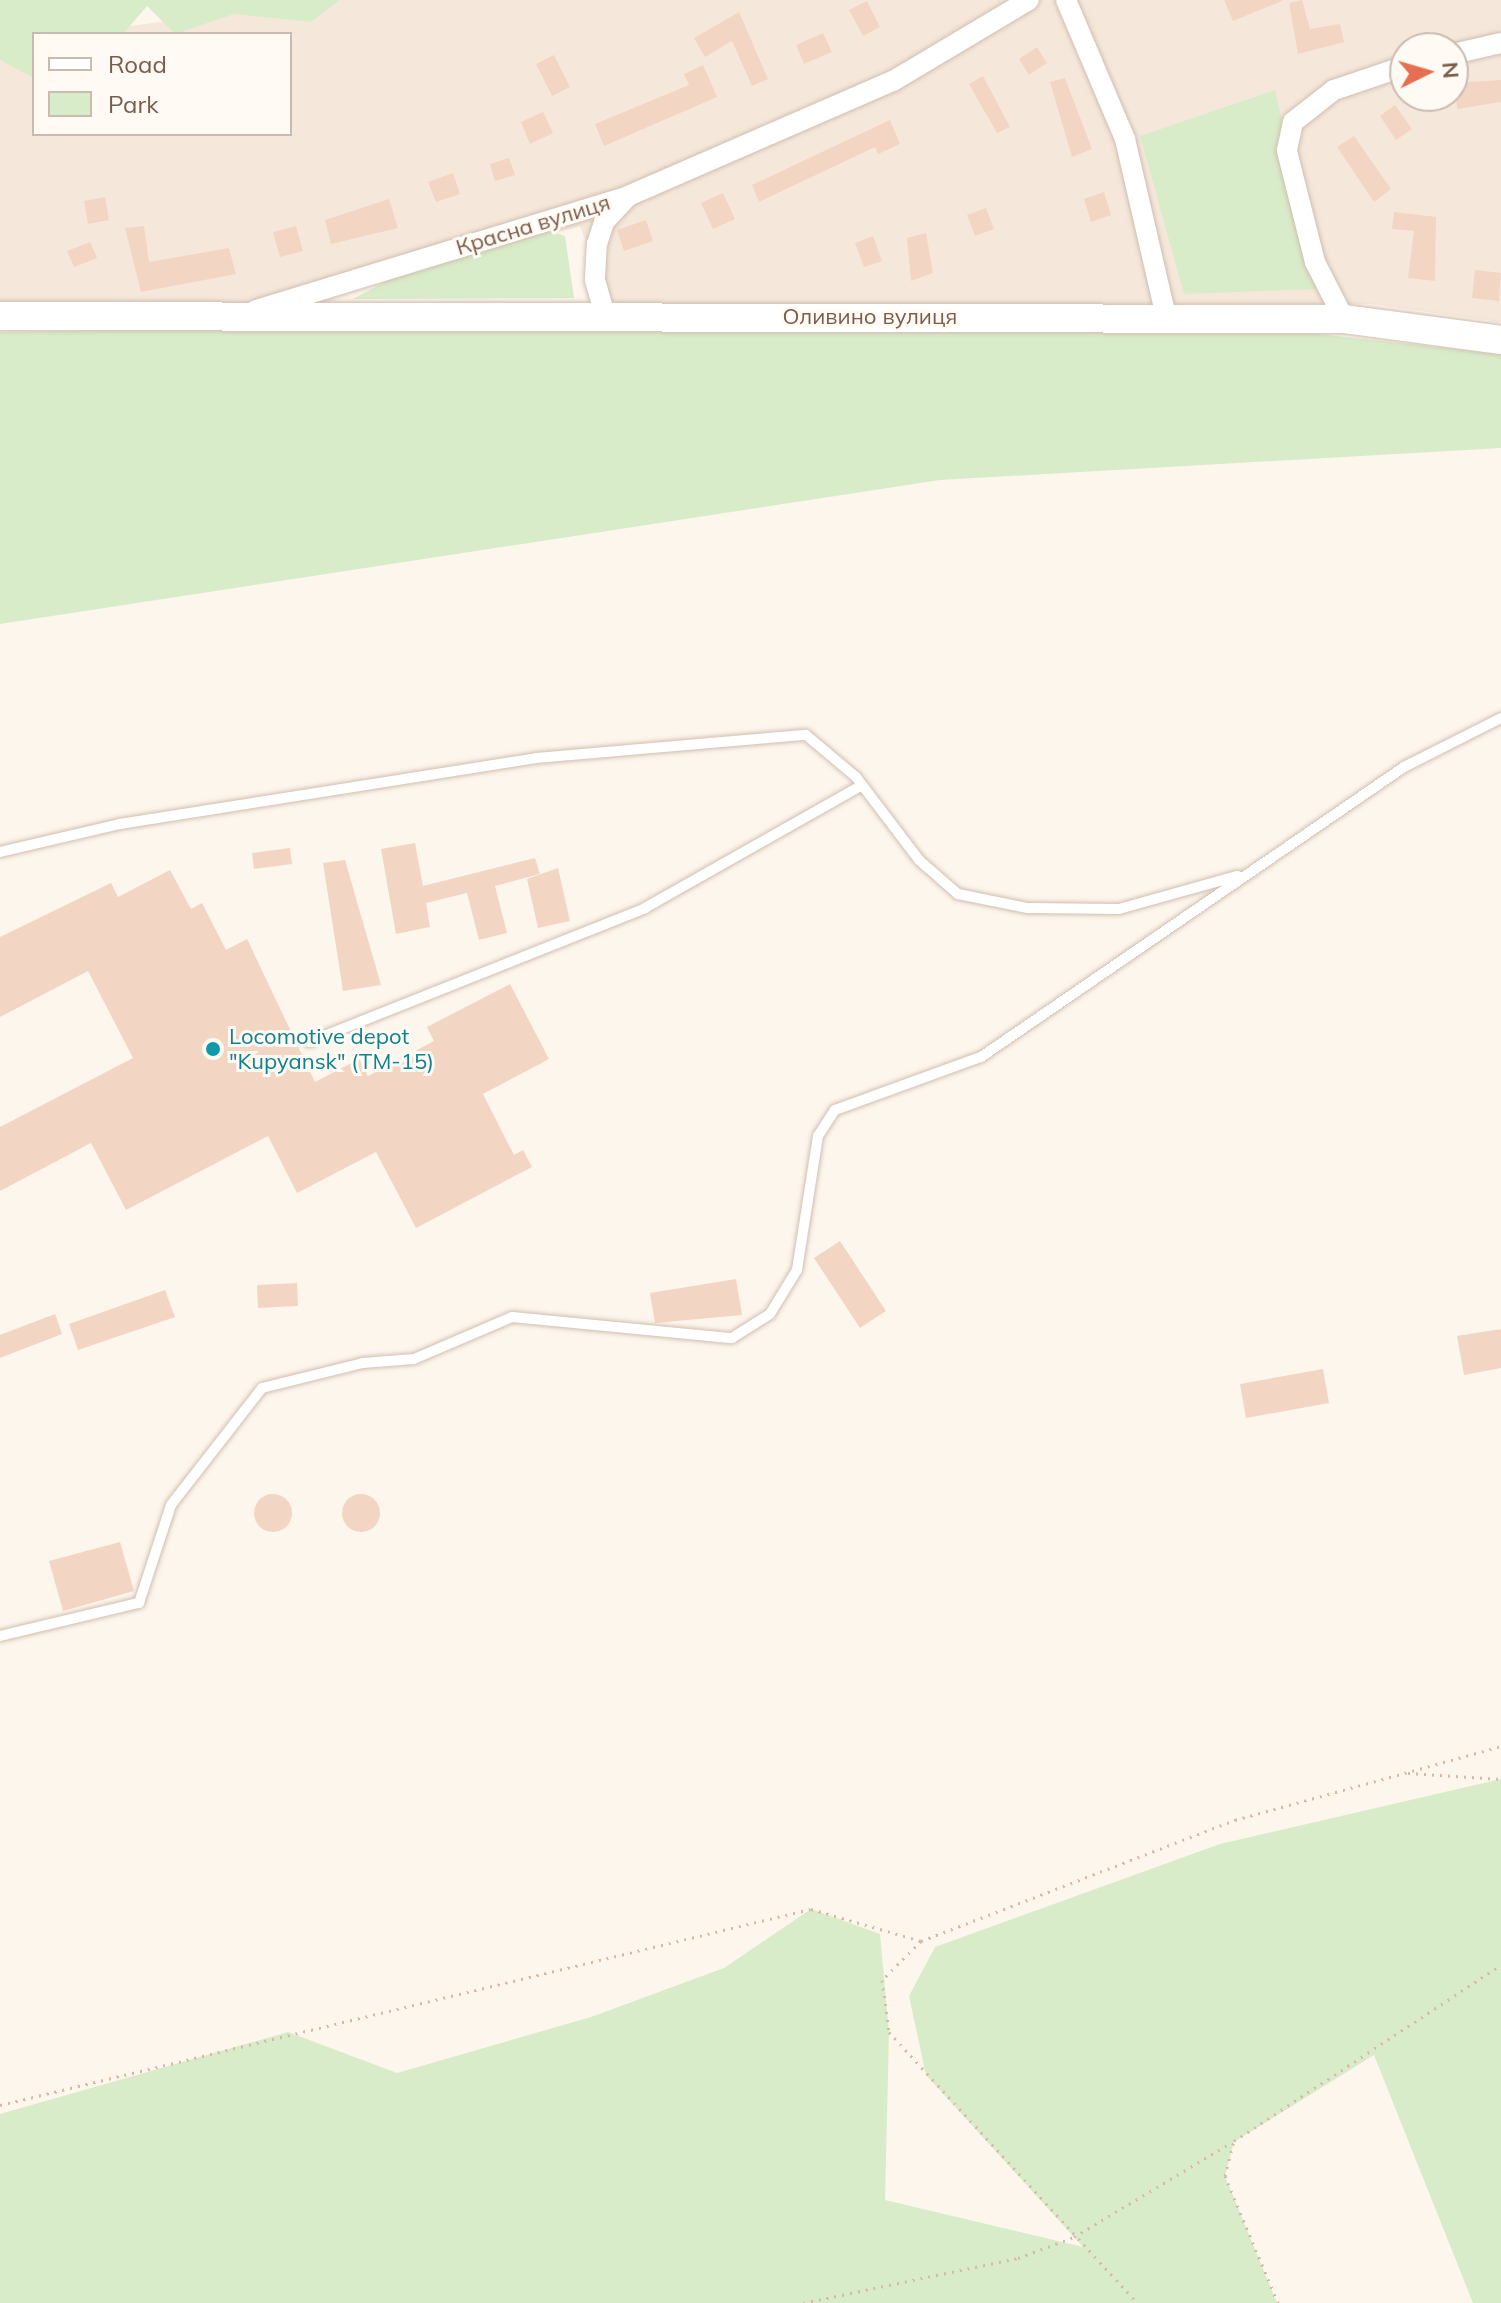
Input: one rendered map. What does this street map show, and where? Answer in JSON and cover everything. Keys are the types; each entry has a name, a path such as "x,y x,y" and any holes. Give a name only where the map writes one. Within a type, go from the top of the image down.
{"street":[{"name":"Красна вулиця","path":"0,316 238,315 628,196 893,81 1029,0"},
{"path":"1066,0 1125,139 1166,317"},
{"path":"1469,50 1501,43"},
{"path":"1344,319 1315,262 1287,150 1293,122 1334,90 1389,71"},
{"path":"605,315 595,279 597,244 628,196"},
{"name":"Оливино вулиця","path":"238,315 1344,319 1501,340"}],"lane":[{"path":"0,1636 139,1603 171,1505 262,1388 363,1363 414,1359 512,1317 661,1337 732,1338 770,1314 797,1270 818,1136 835,1110 981,1057 1404,767 1501,718"},
{"path":"0,852 120,824 536,758 718,740 806,735 862,785 919,860 958,894 1027,908 1119,909 1246,873"},
{"path":"309,1042 645,908 862,785"}],"path":[{"path":"1137,2303 889,2032 882,1980 921,1941 1235,1820 1501,1746"},
{"path":"1404,1773 1501,1779"},
{"path":"0,2105 811,1909 921,1941"},
{"path":"803,2303 1018,2258 1074,2237 1234,2141 1501,1965"},
{"path":"1234,2141 1225,2176 1278,2303"}],"shaded area":[{"path":"325,0 1501,0 1501,322 1371,304 609,306 580,226 221,327 0,329 0,34 32,34 32,136 292,136 292,32 84,32"}],"green space":[{"path":"0,0 340,0 311,22 234,14 181,32 173,32 147,6 125,32 32,32 32,77 0,60"},
{"path":"1275,90 1321,289 1184,294 1140,136"},
{"path":"546,230 565,236 574,298 353,299 414,266"},
{"path":"262,328 1308,333 1501,354 1501,448 940,480 0,624 0,332"},
{"path":"1501,1779 1501,2303 1473,2303 1374,2055 1234,2142 1225,2176 1277,2303 0,2303 0,2114 288,2032 397,2073 591,2017 724,1968 811,1909 880,1934 889,2032 885,2200 1083,2247 926,2075 909,1996 935,1947 1220,1844"}],"building":[{"path":"1224,0 1282,0 1282,1 1233,21"},
{"path":"1302,0 1310,29 1340,24 1344,42 1298,54 1289,3"},
{"path":"867,1 880,27 863,36 849,10"},
{"path":"739,12 768,79 752,86 732,41 705,57 694,38"},
{"path":"823,33 832,52 804,64 796,45"},
{"path":"1037,47 1047,63 1029,75 1019,59"},
{"path":"554,55 570,87 552,96 536,64"},
{"path":"703,65 717,97 604,146 595,124 689,85 684,74"},
{"path":"983,76 1010,127 997,133 969,84"},
{"path":"1065,78 1092,149 1072,157 1050,82"},
{"path":"1501,80 1501,102 1469,107 1469,82"},
{"path":"1389,109 1389,112 1400,112 1412,129 1396,140 1380,116"},
{"path":"543,112 553,133 530,144 521,122"},
{"path":"890,120 900,144 878,154 875,147 759,202 752,185"},
{"path":"1354,136 1391,189 1374,202 1337,147"},
{"path":"509,158 515,175 495,181 490,164"},
{"path":"453,173 460,194 436,202 428,182"},
{"path":"1104,192 1111,215 1091,222 1084,199"},
{"path":"723,193 735,219 713,229 701,203"},
{"path":"105,197 109,220 88,224 84,201"},
{"path":"389,199 398,228 331,244 325,220"},
{"path":"986,208 994,229 975,236 967,215"},
{"path":"1394,212 1436,217 1435,281 1408,278 1414,231 1392,229"},
{"path":"646,220 653,241 624,251 617,230"},
{"path":"144,226 149,262 229,248 236,274 141,292 125,228"},
{"path":"296,226 303,251 280,257 273,232"},
{"path":"926,233 933,273 911,281 907,238"},
{"path":"873,236 882,261 864,267 855,243"},
{"path":"90,242 97,258 74,267 67,251"},
{"path":"1475,270 1501,273 1499,301 1472,298"},
{"path":"415,843 423,886 535,858 540,874 495,886 507,933 479,940 467,893 426,903 430,927 396,934 381,849"},
{"path":"290,848 292,864 254,869 252,853"},
{"path":"345,860 381,985 343,991 323,863"},
{"path":"558,868 570,921 538,928 527,879"},
{"name":"Locomotive depot \"Kupyansk\" (TM-15)","path":"170,870 191,909 202,903 226,950 247,939 315,1082 359,1059 368,1076 434,1041 427,1027 510,984 549,1059 483,1094 514,1155 523,1150 532,1167 416,1228 376,1152 297,1193 268,1136 126,1210 91,1143 0,1191 0,1127 133,1058 88,971 0,1017 0,937 111,883 118,897"},
{"path":"840,1241 886,1311 860,1328 814,1258"},
{"path":"736,1279 742,1315 655,1323 650,1293"},
{"path":"297,1283 298,1306 258,1308 257,1285"},
{"path":"165,1290 175,1317 78,1350 69,1324"},
{"path":"55,1314 62,1334 0,1358 0,1335"},
{"path":"1501,1329 1501,1368 1464,1375 1457,1336"},
{"path":"1323,1369 1329,1403 1246,1418 1240,1384"},
{"path":"273,1494 286,1500 292,1513 286,1526 273,1532 260,1526 254,1513 260,1500"},
{"path":"361,1494 374,1500 380,1513 374,1526 361,1532 348,1526 342,1513 348,1500"},
{"path":"120,1542 134,1591 63,1611 49,1561"}],"place":[{"name":"Locomotive depot \"Kupyansk\" (TM-15)","path":"213,1049"}]}
